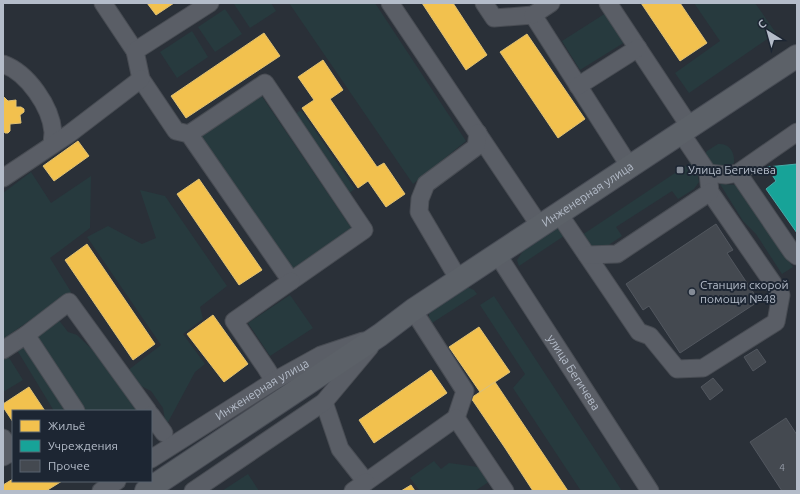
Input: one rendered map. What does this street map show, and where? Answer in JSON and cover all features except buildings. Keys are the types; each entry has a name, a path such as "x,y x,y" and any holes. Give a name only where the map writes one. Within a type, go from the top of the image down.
{"main road":[{"name":"Инженерная улица","path":"380,335 413,310 797,56"},
{"path":"146,491 380,335"}],"street":[{"path":"103,3 135,51 141,79 176,131 189,134 291,281"},
{"path":"135,51 210,3"},
{"path":"390,3 540,226"},
{"path":"484,3 494,18 533,15 550,3"},
{"path":"559,214 639,332 650,336 677,369 703,368 776,322 781,295 710,192 708,173 686,130 638,48 608,3"},
{"path":"533,15 630,166"},
{"path":"578,86 638,48"},
{"path":"3,64 11,67 28,81 45,104 53,132 52,145"},
{"path":"3,178 69,134 141,79"},
{"path":"189,134 265,83 364,230 234,322 274,381"},
{"path":"708,173 726,175 738,173 797,132"},
{"path":"459,280 419,212 420,199 426,184 476,147 478,133"},
{"path":"738,173 792,252 797,256"},
{"path":"587,256 617,254 710,192"},
{"name":"улица Бегичева","path":"497,254 650,491"},
{"path":"3,350 26,335 69,302 147,410"},
{"path":"324,402 340,449 360,487 456,418 465,391 413,310"},
{"path":"26,335 75,410"},
{"name":"Инженерная улица","path":"152,458 274,381 321,354 380,335"},
{"name":"Инженерная улица","path":"193,491 324,402 380,335"},
{"path":"152,416 164,433"},
{"path":"456,418 505,491"},
{"path":"3,438 12,452 3,457"},
{"path":"102,491 116,482"}],"green space":[{"path":"271,3 276,11 250,28 234,4"},
{"path":"289,3 375,3 466,141 413,184"},
{"path":"694,3 755,3 776,33 689,93 675,73 720,41"},
{"path":"225,9 242,34 215,52 198,27"},
{"path":"606,13 625,42 580,70 562,41"},
{"path":"192,31 208,57 177,78 160,52"},
{"path":"261,95 352,229 292,270 199,136"},
{"path":"301,110 355,189 349,193 295,114"},
{"path":"718,144 725,145 732,152 734,163 728,168 713,165 705,154"},
{"path":"690,163 697,173 699,182 694,189 678,199 672,191 616,227 622,236 604,248 591,249 582,235"},
{"path":"31,172 51,203 91,176 90,228 50,258 71,292 3,339 3,193"},
{"path":"720,184 737,185 793,267 782,274 756,234 743,221"},
{"path":"140,190 165,196 227,286 200,307 203,319 183,334 205,364 195,372 166,426 163,408 151,391 137,384 127,371 161,345 87,237 108,226 142,244 156,238"},
{"path":"561,225 567,234 519,266 517,260 525,248"},
{"path":"467,287 474,290 477,294 432,323 429,319 429,311"},
{"path":"290,295 313,328 270,356 248,323"},
{"path":"494,296 622,491 581,491 513,388 525,374 480,305"},
{"path":"58,319 68,332 77,335 104,361 136,410 82,410 34,336"},
{"path":"26,344 69,410 53,410 17,350"},
{"path":"6,353 23,380 3,392 3,355"},
{"path":"434,461 441,469 449,463 478,467 490,481 475,491 420,491 410,478"},
{"path":"248,474 259,491 222,491"}],"place":[{"name":"Улица Бегичева","path":"680,170"},
{"name":"Станция скорой помощи №48","path":"692,292"}]}
